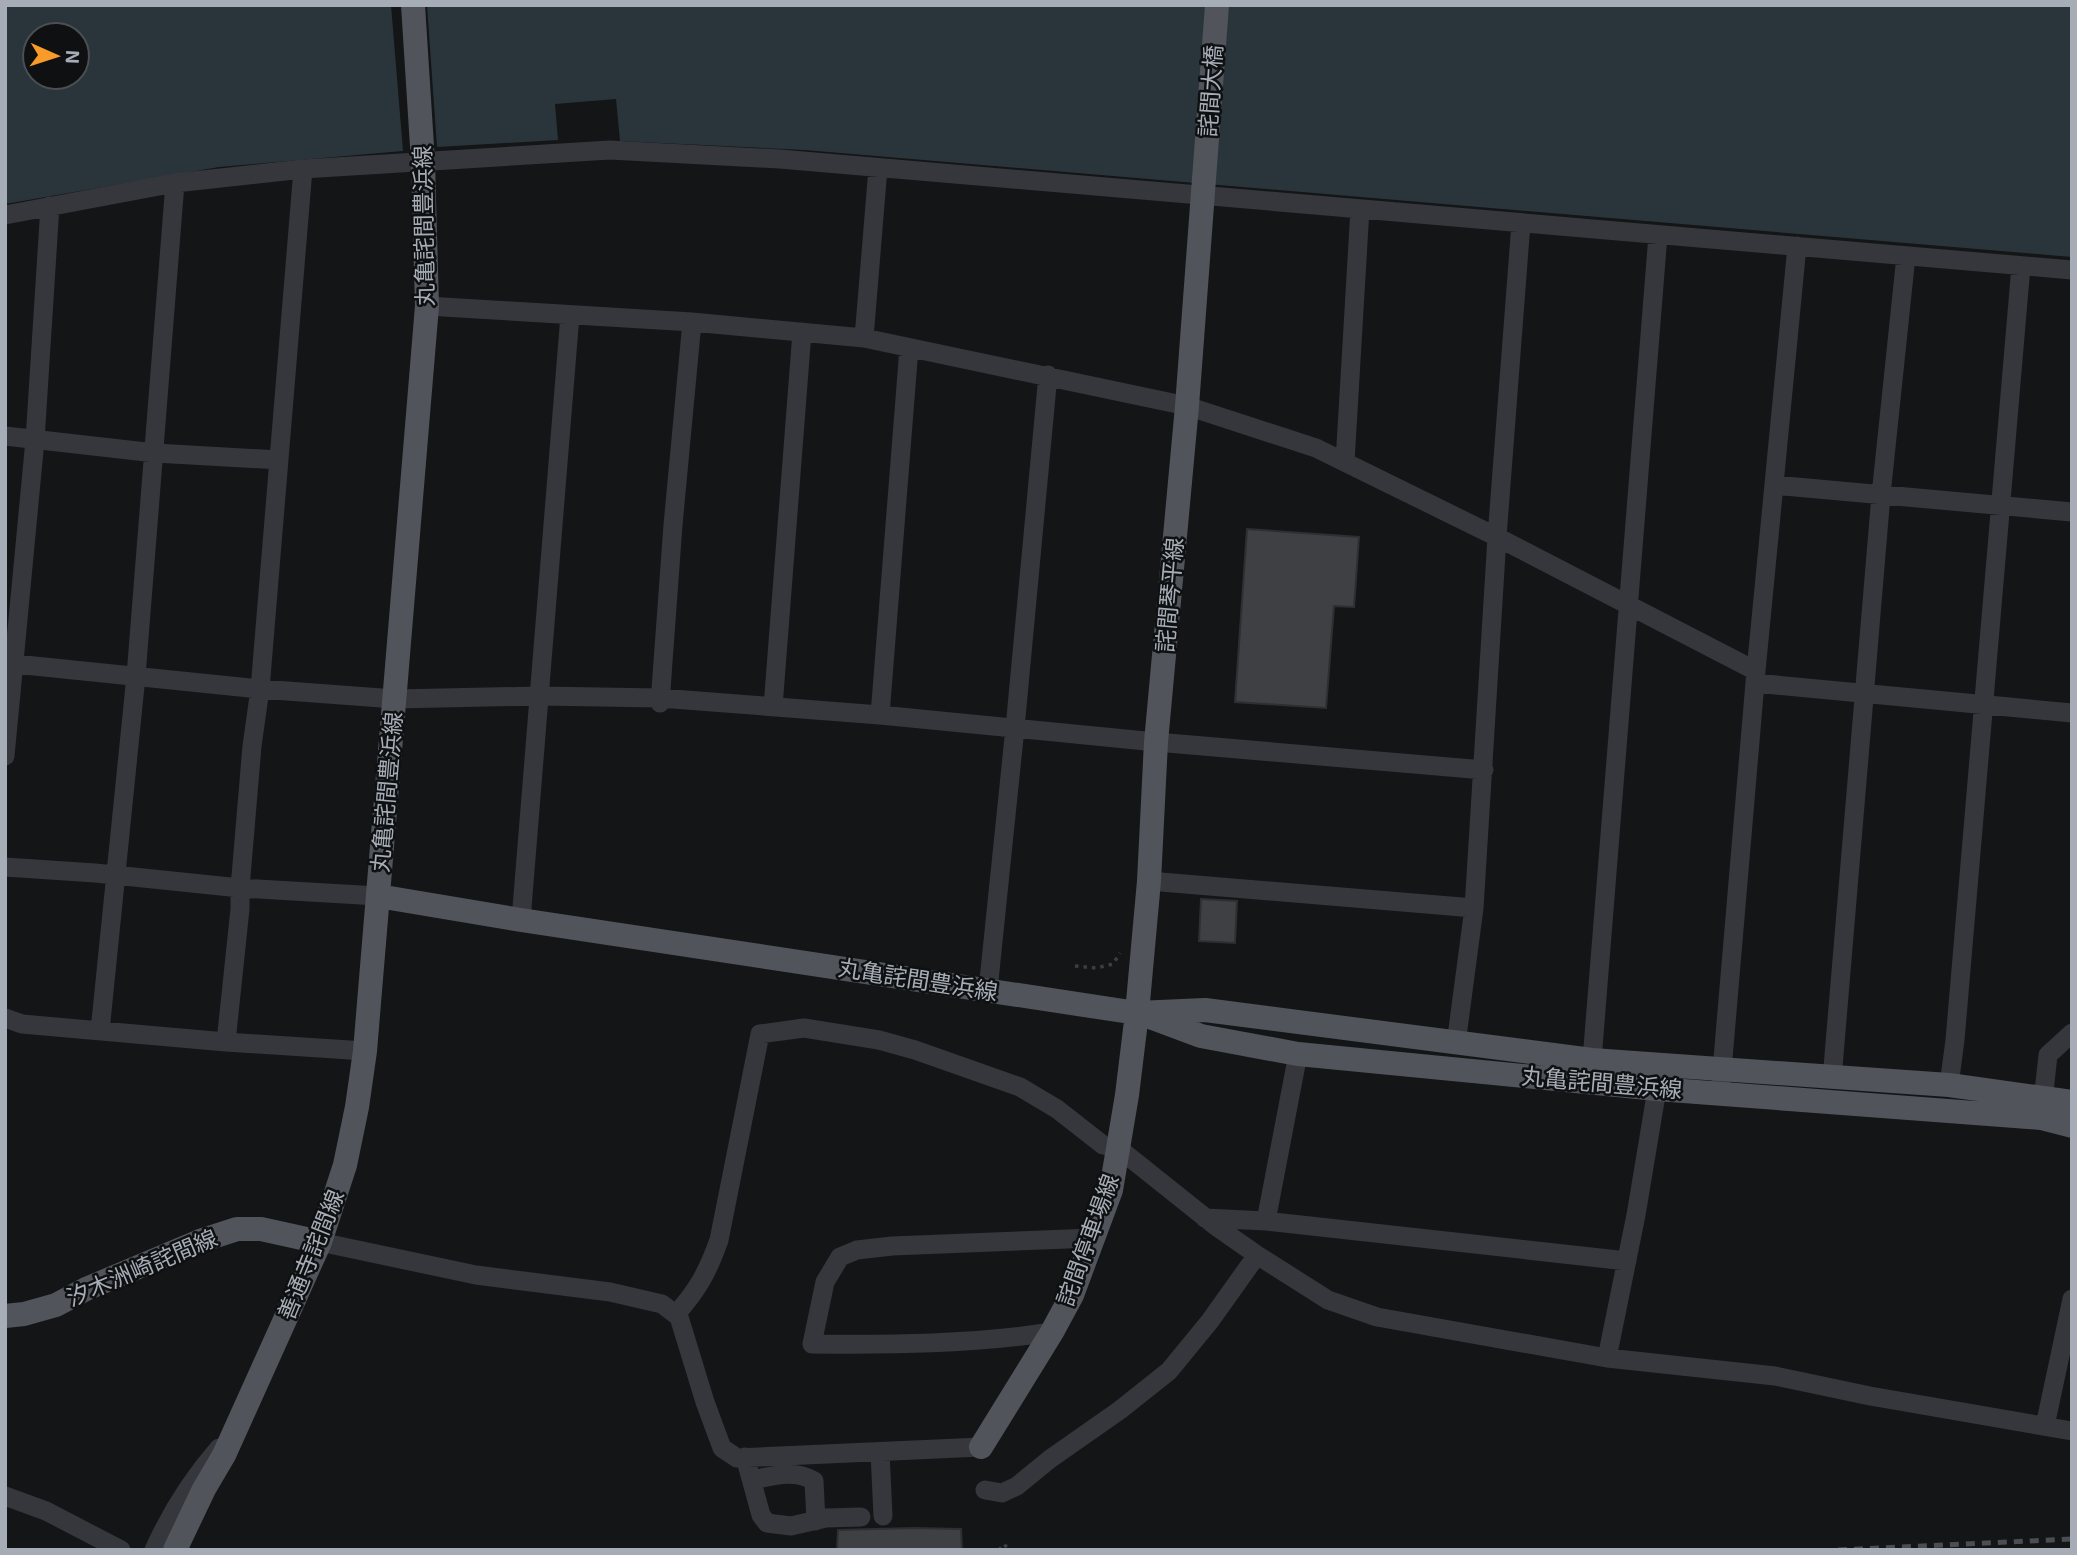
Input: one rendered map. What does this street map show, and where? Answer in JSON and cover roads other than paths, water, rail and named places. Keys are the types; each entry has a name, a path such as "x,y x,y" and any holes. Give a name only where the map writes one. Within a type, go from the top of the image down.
{"main road":[{"name":"丸亀詫間豊浜線","path":"413,5 423,163 427,306 378,896 1137,1013 1201,1036 1298,1054 1657,1089 1721,1081 1832,1079 1949,1085 2042,1108 2072,1126"},
{"name":"詫間大橋","path":"1203,187 1217,5"},
{"name":"詫間琴平線","path":"1137,1013 1149,881 1156,742 1187,406 1203,187"},
{"name":"善通寺詫間線","path":"175,1550 238,1425 320,1242 345,1165 365,1051 378,896"},
{"name":"丸亀詫間豊浜線","path":"1137,1013 1205,1010 1592,1060 1721,1081 2042,1108 2072,1101"},
{"name":"詫間停車場線","path":"981,1447 1072,1295 1111,1190 1128,1096 1137,1013"},
{"name":"汐木洲崎詫間線","path":"5,1316 56,1305 86,1289 200,1241 237,1229 261,1229 320,1242"}],"street":[{"path":"5,215 175,183 303,169 610,150 1203,187 1360,209 2072,270"},
{"path":"864,338 878,168"},
{"path":"226,1042 240,909 252,746 260,688 303,169"},
{"path":"100,1031 136,676 175,183"},
{"path":"5,756 9,664 35,440 50,206"},
{"path":"1345,462 1360,209"},
{"path":"1456,1044 1474,908 1497,537 1521,223"},
{"path":"1592,1060 1658,234"},
{"path":"1721,1081 1797,246"},
{"path":"1832,1079 1863,694 1906,256"},
{"path":"1949,1085 2021,266"},
{"path":"427,306 692,322 864,338 1187,406 1316,448 1497,537 1756,677 1863,694 2072,713"},
{"path":"521,920 570,314"},
{"path":"660,700 692,322"},
{"path":"773,707 802,332"},
{"path":"880,715 909,348"},
{"path":"988,990 1048,375"},
{"path":"5,436 155,453 279,460"},
{"path":"1774,485 2072,512"},
{"path":"9,664 395,699 540,696 773,707 1484,769"},
{"path":"5,867 240,888 378,896"},
{"path":"1149,881 1474,908"},
{"path":"5,1018 22,1024 365,1051"},
{"path":"676,1314 696,1292 709,1268 719,1240 760,1034 804,1028 879,1040 1020,1087 1057,1110 1103,1146 1118,1149 1205,1218 1257,1255 1328,1300 1377,1317 1607,1357 1775,1376 1870,1396 2072,1431"},
{"path":"2042,1108 2048,1055 2072,1033"},
{"path":"1266,1221 1298,1054"},
{"path":"1607,1357 1657,1089"},
{"path":"1205,1218 1266,1221 1627,1261"},
{"path":"1052,1332 1021,1337 912,1343 812,1344 825,1282 840,1257 857,1250 892,1246 1093,1238"},
{"path":"320,1242 476,1275 610,1292 662,1304 679,1317 722,1448 737,1458 981,1447"},
{"path":"985,1490 1002,1493 1017,1486 1169,1371 1210,1321 1257,1255"},
{"path":"2045,1426 2072,1299"},
{"path":"154,1550 195,1476 238,1425"},
{"path":"880,1452 883,1516"},
{"path":"745,1457 761,1515 767,1523 791,1526 861,1517"},
{"path":"752,1480 786,1474 803,1475 814,1481 816,1521"},
{"path":"5,1496 46,1511 121,1550"}],"railway":[{"path":"1838,1550 2072,1539"}]}
